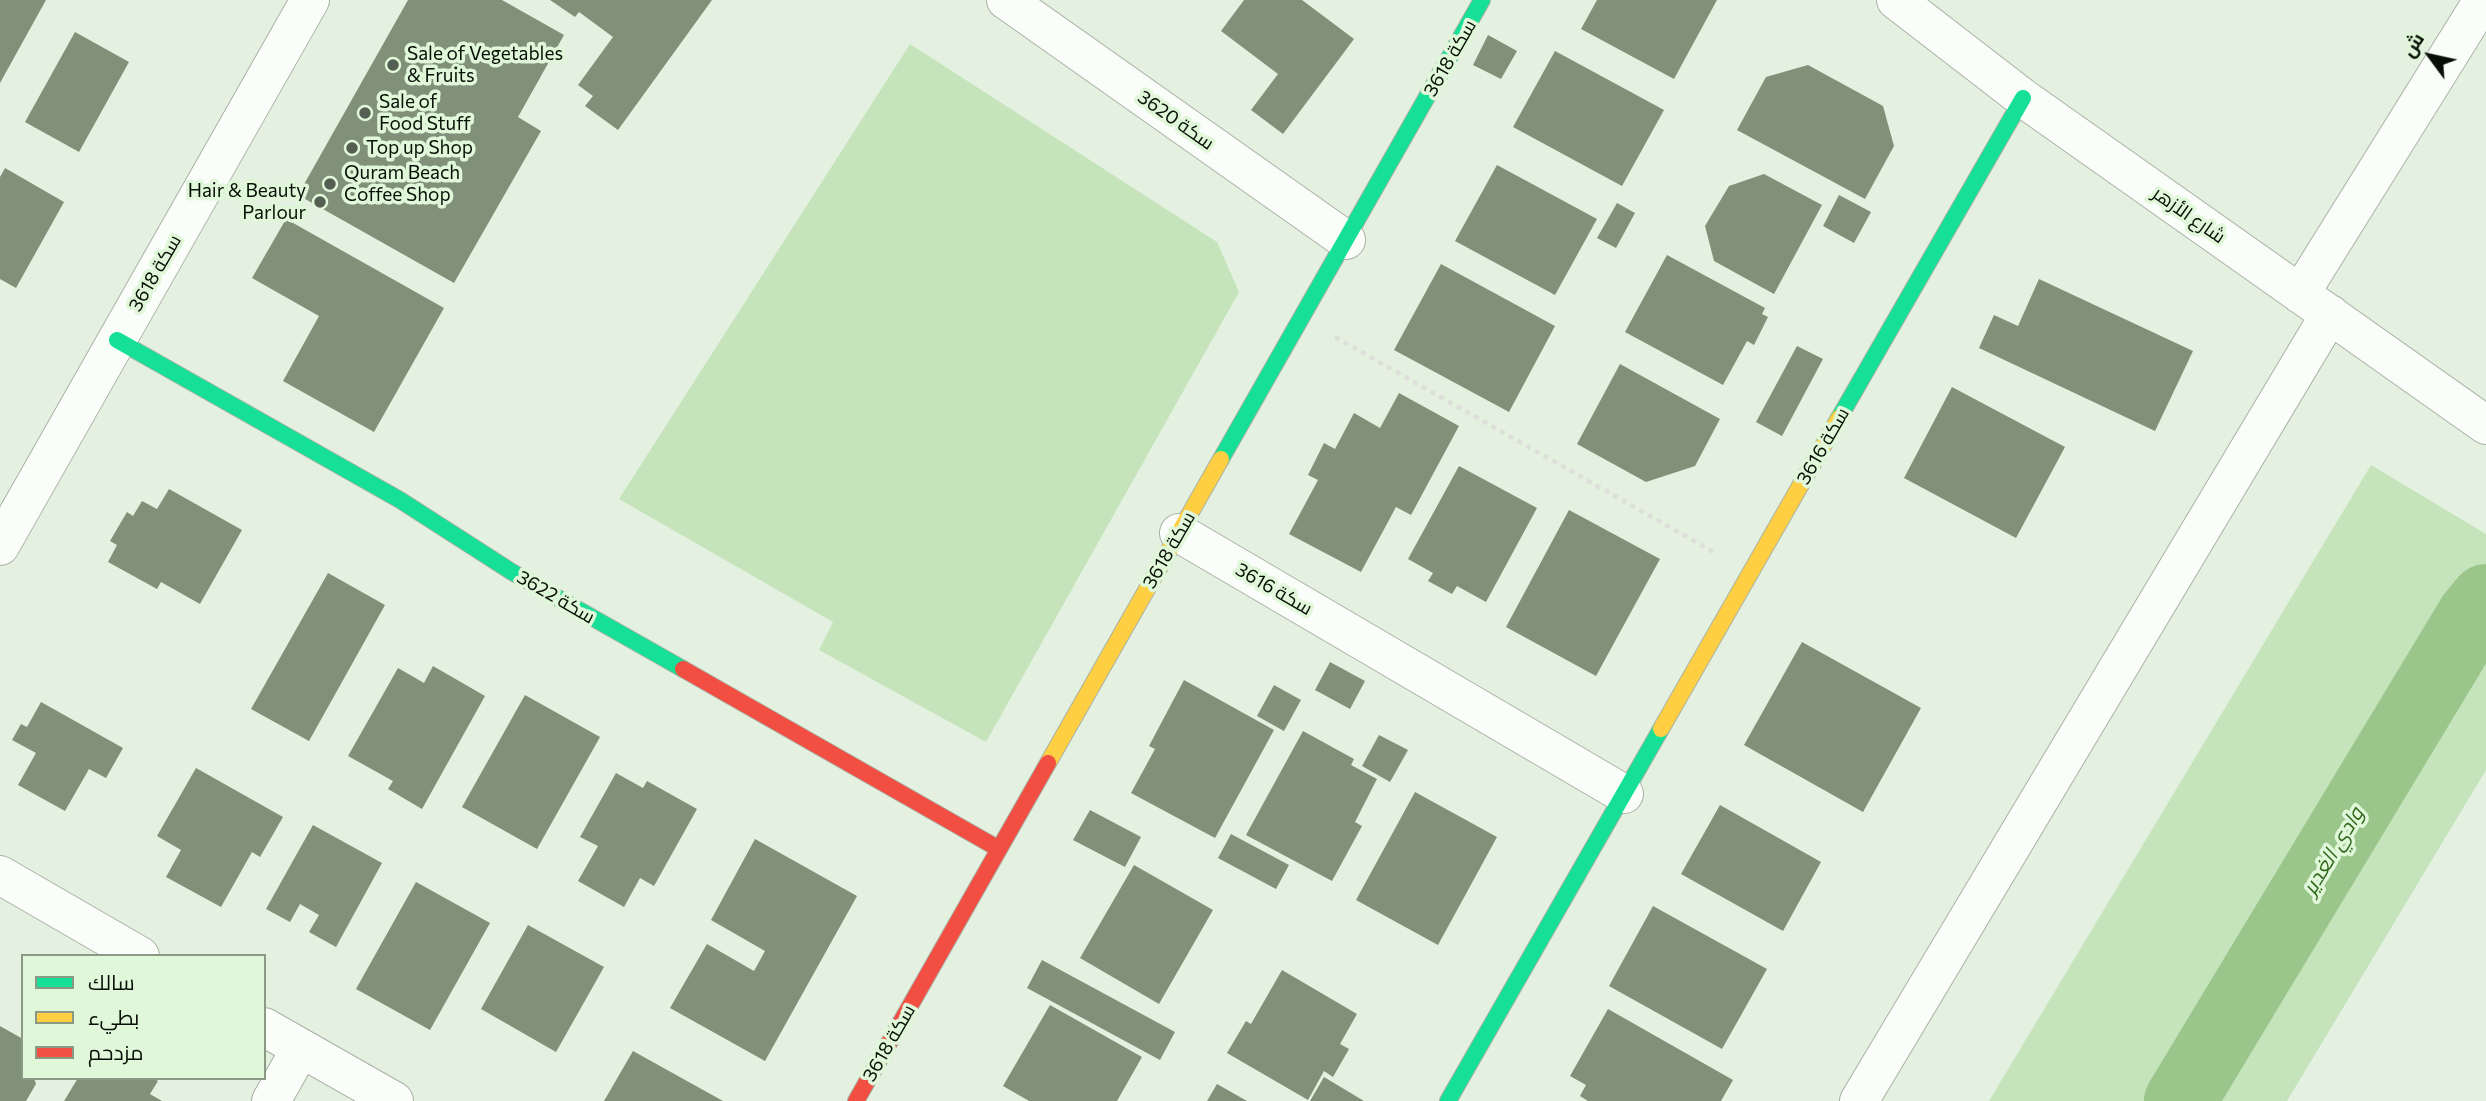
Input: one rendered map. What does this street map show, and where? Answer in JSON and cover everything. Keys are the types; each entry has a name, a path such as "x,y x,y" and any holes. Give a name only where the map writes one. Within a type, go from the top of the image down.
{"street":[{"name":"سكة 3620","path":"1006,0 1346,240"},
{"name":"سكة 3618","path":"856,1101 1482,0"},
{"name":"شارع الأزهر","path":"1896,0 2023,98 2486,425"},
{"path":"1859,1101 2315,304 2483,0"},
{"name":"سكة 3618","path":"0,546 117,340 300,4"},
{"name":"سكة 3616","path":"1448,1101 2023,98"},
{"name":"سكة 3622","path":"117,340 400,500 512,572 999,849"},
{"name":"سكة 3616","path":"1179,533 1624,794"},
{"path":"0,875 138,954"},
{"path":"266,1028 394,1101"},
{"path":"271,1101 301,1048"}],"path":[{"path":"1301,317 1750,573"}],"green space":[{"path":"910,44 1217,242 1239,292 986,742 819,650 833,622 619,499"},
{"path":"2371,465 2486,534 2486,770 2287,1101 1989,1101"}],"building":[{"path":"0,0 46,0 0,83"},
{"path":"408,0 502,0 564,35 518,117 541,131 454,283 298,195"},
{"path":"550,0 712,0 618,130 585,106 593,96 578,85 613,37 579,12 575,17"},
{"path":"1244,0 1302,0 1354,39 1283,134 1251,110 1278,74 1221,31"},
{"path":"1597,0 1717,0 1674,79 1581,29"},
{"path":"75,32 129,62 79,152 25,122"},
{"path":"1488,35 1517,51 1501,79 1473,65"},
{"path":"1555,51 1664,110 1622,186 1513,127"},
{"path":"1808,65 1883,106 1894,146 1865,199 1737,130 1766,77"},
{"path":"1497,165 1597,219 1555,295 1455,241"},
{"path":"5,168 64,202 16,288 0,279 0,177"},
{"path":"1764,174 1822,205 1774,294 1714,261 1705,226 1729,186"},
{"path":"1839,195 1871,212 1854,243 1823,226"},
{"path":"1617,203 1635,213 1616,248 1597,238"},
{"path":"286,219 444,308 374,432 283,381 319,316 252,278"},
{"path":"1667,255 1765,308 1762,314 1768,317 1754,345 1747,341 1723,385 1625,332"},
{"path":"1441,264 1555,326 1509,412 1394,350"},
{"path":"2039,279 2193,351 2155,431 1979,348 1994,315 2018,326"},
{"path":"1797,346 1823,359 1782,436 1756,422"},
{"path":"1620,364 1720,419 1695,466 1646,482 1577,444"},
{"path":"1952,387 2065,447 2016,538 1904,478"},
{"path":"1399,393 1459,426 1411,515 1396,507 1361,572 1289,534 1318,480 1308,475 1324,443 1335,449 1354,413 1380,428"},
{"path":"1459,466 1537,508 1486,602 1457,586 1452,594 1428,581 1433,573 1408,559"},
{"path":"169,489 242,530 200,604 161,582 157,589 108,562 117,545 110,541 127,512 133,516 142,501 157,509"},
{"path":"1569,510 1660,559 1596,676 1506,627"},
{"path":"328,573 385,605 309,741 251,709"},
{"path":"1802,642 1921,708 1863,812 1744,745"},
{"path":"1330,662 1365,681 1350,709 1315,690"},
{"path":"433,666 485,696 422,809 388,789 393,781 348,756 398,668 424,683"},
{"path":"1184,680 1274,730 1215,838 1131,793 1155,749 1149,746"},
{"path":"1274,685 1301,700 1284,731 1257,716"},
{"path":"525,695 600,737 537,849 462,807"},
{"path":"41,702 123,748 106,778 89,769 65,811 18,785 36,753 12,740 21,724 27,727"},
{"path":"1303,731 1354,759 1351,765 1377,779 1355,822 1362,826 1332,881 1246,835"},
{"path":"1379,735 1408,750 1390,782 1362,766"},
{"path":"196,768 283,817 260,857 252,852 221,907 166,877 181,850 157,836"},
{"path":"616,773 643,788 647,781 697,809 654,886 640,878 624,907 578,881 598,846 580,837"},
{"path":"1415,792 1497,837 1438,945 1356,900"},
{"path":"1720,805 1821,862 1783,931 1681,874"},
{"path":"1090,810 1141,837 1125,867 1073,840"},
{"path":"313,825 382,863 336,947 309,932 319,915 300,904 290,922 266,909"},
{"path":"1231,834 1289,865 1276,889 1218,858"},
{"path":"755,839 857,896 765,1061 670,1008 707,944 754,971 765,951 711,920"},
{"path":"1134,865 1213,910 1159,1004 1080,958"},
{"path":"416,882 490,923 430,1030 356,989"},
{"path":"1653,906 1767,969 1722,1049 1609,986"},
{"path":"528,925 604,967 556,1052 481,1009"},
{"path":"1042,960 1175,1032 1160,1060 1027,988"},
{"path":"1282,970 1357,1014 1340,1044 1349,1049 1333,1077 1324,1071 1308,1100 1227,1053 1246,1021 1251,1024"},
{"path":"1050,1005 1142,1057 1117,1101 1029,1101 1003,1086"},
{"path":"1608,1009 1733,1080 1721,1101 1588,1101 1580,1096 1586,1085 1570,1076"},
{"path":"0,1026 21,1038 21,1080 35,1080 36,1084 26,1101 0,1101"},
{"path":"633,1051 723,1101 604,1101"},
{"path":"1324,1077 1364,1101 1310,1101"},
{"path":"77,1080 156,1080 150,1094 162,1101 64,1101"},
{"path":"1217,1084 1247,1101 1207,1101"}],"waterway":[{"name":"وادي الغدير","path":"2180,1101 2472,617 2486,600"}],"traffic: fast":[{"path":"1221,459 1482,0"},
{"path":"1839,418 2023,98"},
{"path":"117,340 400,500 512,572 683,669"},
{"path":"1448,1101 1661,729"}],"traffic: slow":[{"path":"1661,729 1839,418"},
{"path":"1048,763 1221,459"}],"traffic: jam":[{"path":"683,669 999,849"},
{"path":"856,1101 1048,763"}],"place":[{"name":"Sale of Vegetables & Fruits","path":"393,65"},
{"name":"Sale of Food Stuff","path":"365,113"},
{"name":"Top up Shop","path":"352,148"},
{"name":"Quram Beach Coffee Shop","path":"330,184"},
{"name":"Hair & Beauty Parlour","path":"320,202"}]}
